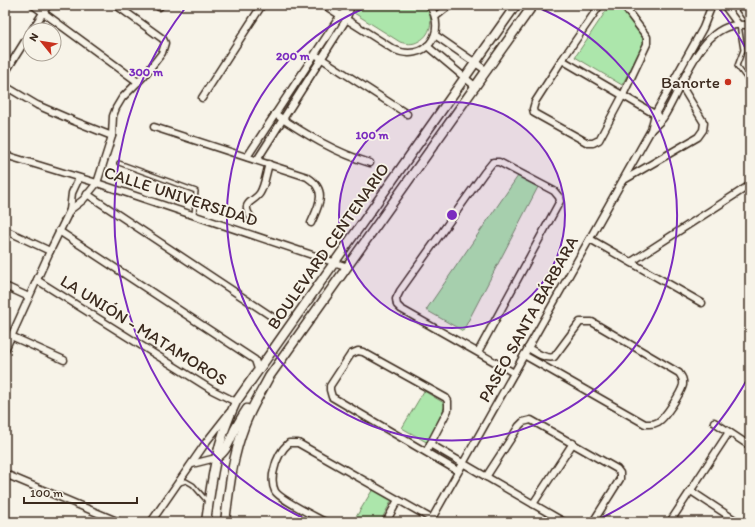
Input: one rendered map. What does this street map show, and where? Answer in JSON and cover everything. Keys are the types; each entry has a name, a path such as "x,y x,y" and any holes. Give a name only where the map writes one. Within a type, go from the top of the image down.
{"main road":[{"name":"BOULEVARD CENTENARIO","path":"206,522 216,458 221,438 234,406 258,369 516,5"},
{"name":"BOULEVARD CENTENARIO","path":"225,522 233,464 244,427 269,377 533,5"},
{"path":"741,5 750,18"},
{"path":"216,458 222,455 226,450 245,413 257,399"}],"street":[{"path":"33,5 138,82"},
{"path":"37,22 48,5"},
{"path":"70,210 83,200 97,183 112,136 113,116 116,108 122,98 144,76 162,53 165,43 163,39 116,5"},
{"path":"202,98 262,5"},
{"path":"324,5 399,52 409,54 427,46 435,35 435,17 429,5"},
{"path":"247,157 340,16 352,5"},
{"path":"257,160 284,120 346,20 352,5"},
{"path":"435,17 450,5"},
{"path":"600,5 562,60 533,106 534,113 588,143 593,143 599,140 623,95 647,44 647,37 623,5"},
{"name":"PASEO SANTA BÁRBARA","path":"651,130 655,114 703,28 712,5"},
{"path":"724,5 738,24"},
{"name":"PASEO SANTA BÁRBARA","path":"431,520 651,130 662,119 700,51 711,36 719,30 738,24 750,26"},
{"path":"435,35 487,71"},
{"path":"5,73 22,46"},
{"path":"427,46 476,87"},
{"path":"314,54 407,114"},
{"path":"562,60 662,119"},
{"path":"622,181 698,137 703,130 704,124 681,85"},
{"path":"5,86 38,105 74,122 112,136"},
{"path":"275,114 339,152 370,163"},
{"path":"154,128 257,160 313,180 320,194 321,201 311,223"},
{"name":"CALLE UNIVERSIDAD","path":"5,155 97,183 348,267"},
{"path":"478,352 560,201 559,197 554,191 499,162 493,162 484,173 400,291 396,299 397,305 401,309 514,373"},
{"path":"252,219 247,209 248,204 260,194 269,164"},
{"path":"5,350 6,343 11,336 70,210 72,194 79,178"},
{"path":"631,262 750,185"},
{"path":"87,194 274,318"},
{"path":"5,230 50,251"},
{"path":"59,231 255,360 265,360"},
{"path":"590,239 702,303"},
{"name":"LA UNIÓN - MATAMOROS","path":"37,280 212,390 234,406 215,430 151,522"},
{"path":"5,286 29,297"},
{"path":"524,355 646,424 653,425 660,421 684,384 679,373 592,322 580,322 554,357 545,357 528,348"},
{"path":"11,336 64,360"},
{"path":"426,452 448,410 449,404 446,398 363,352 358,351 351,354 330,386 332,397 458,471"},
{"path":"255,360 258,369"},
{"path":"486,477 519,426 527,420 531,420 617,469 621,476 620,479 593,522"},
{"path":"714,422 750,446"},
{"path":"670,522 729,432"},
{"path":"325,522 282,498 274,490 272,476 275,463 289,443 298,444 431,520"},
{"path":"533,504 573,443"},
{"path":"430,444 564,522"},
{"path":"192,464 216,458"},
{"path":"5,474 119,522"},
{"path":"691,491 738,522"},
{"path":"386,522 398,500"}],"lane":[{"path":"738,24 743,50 737,66 750,83"},
{"path":"119,163 196,191 194,215"},
{"path":"178,483 186,481 193,485 209,503"}],"green space":[{"path":"359,5 424,5 431,19 429,29 424,38 417,42 410,44 400,42 354,13"},
{"path":"610,5 619,5 642,36 644,45 622,85 575,57"},
{"path":"518,176 538,187 463,331 426,310"},
{"path":"424,391 444,403 445,406 428,443 402,428"},
{"path":"373,489 392,500 380,522 353,522"}],"place":[{"name":"Banorte","path":"728,82"}]}
